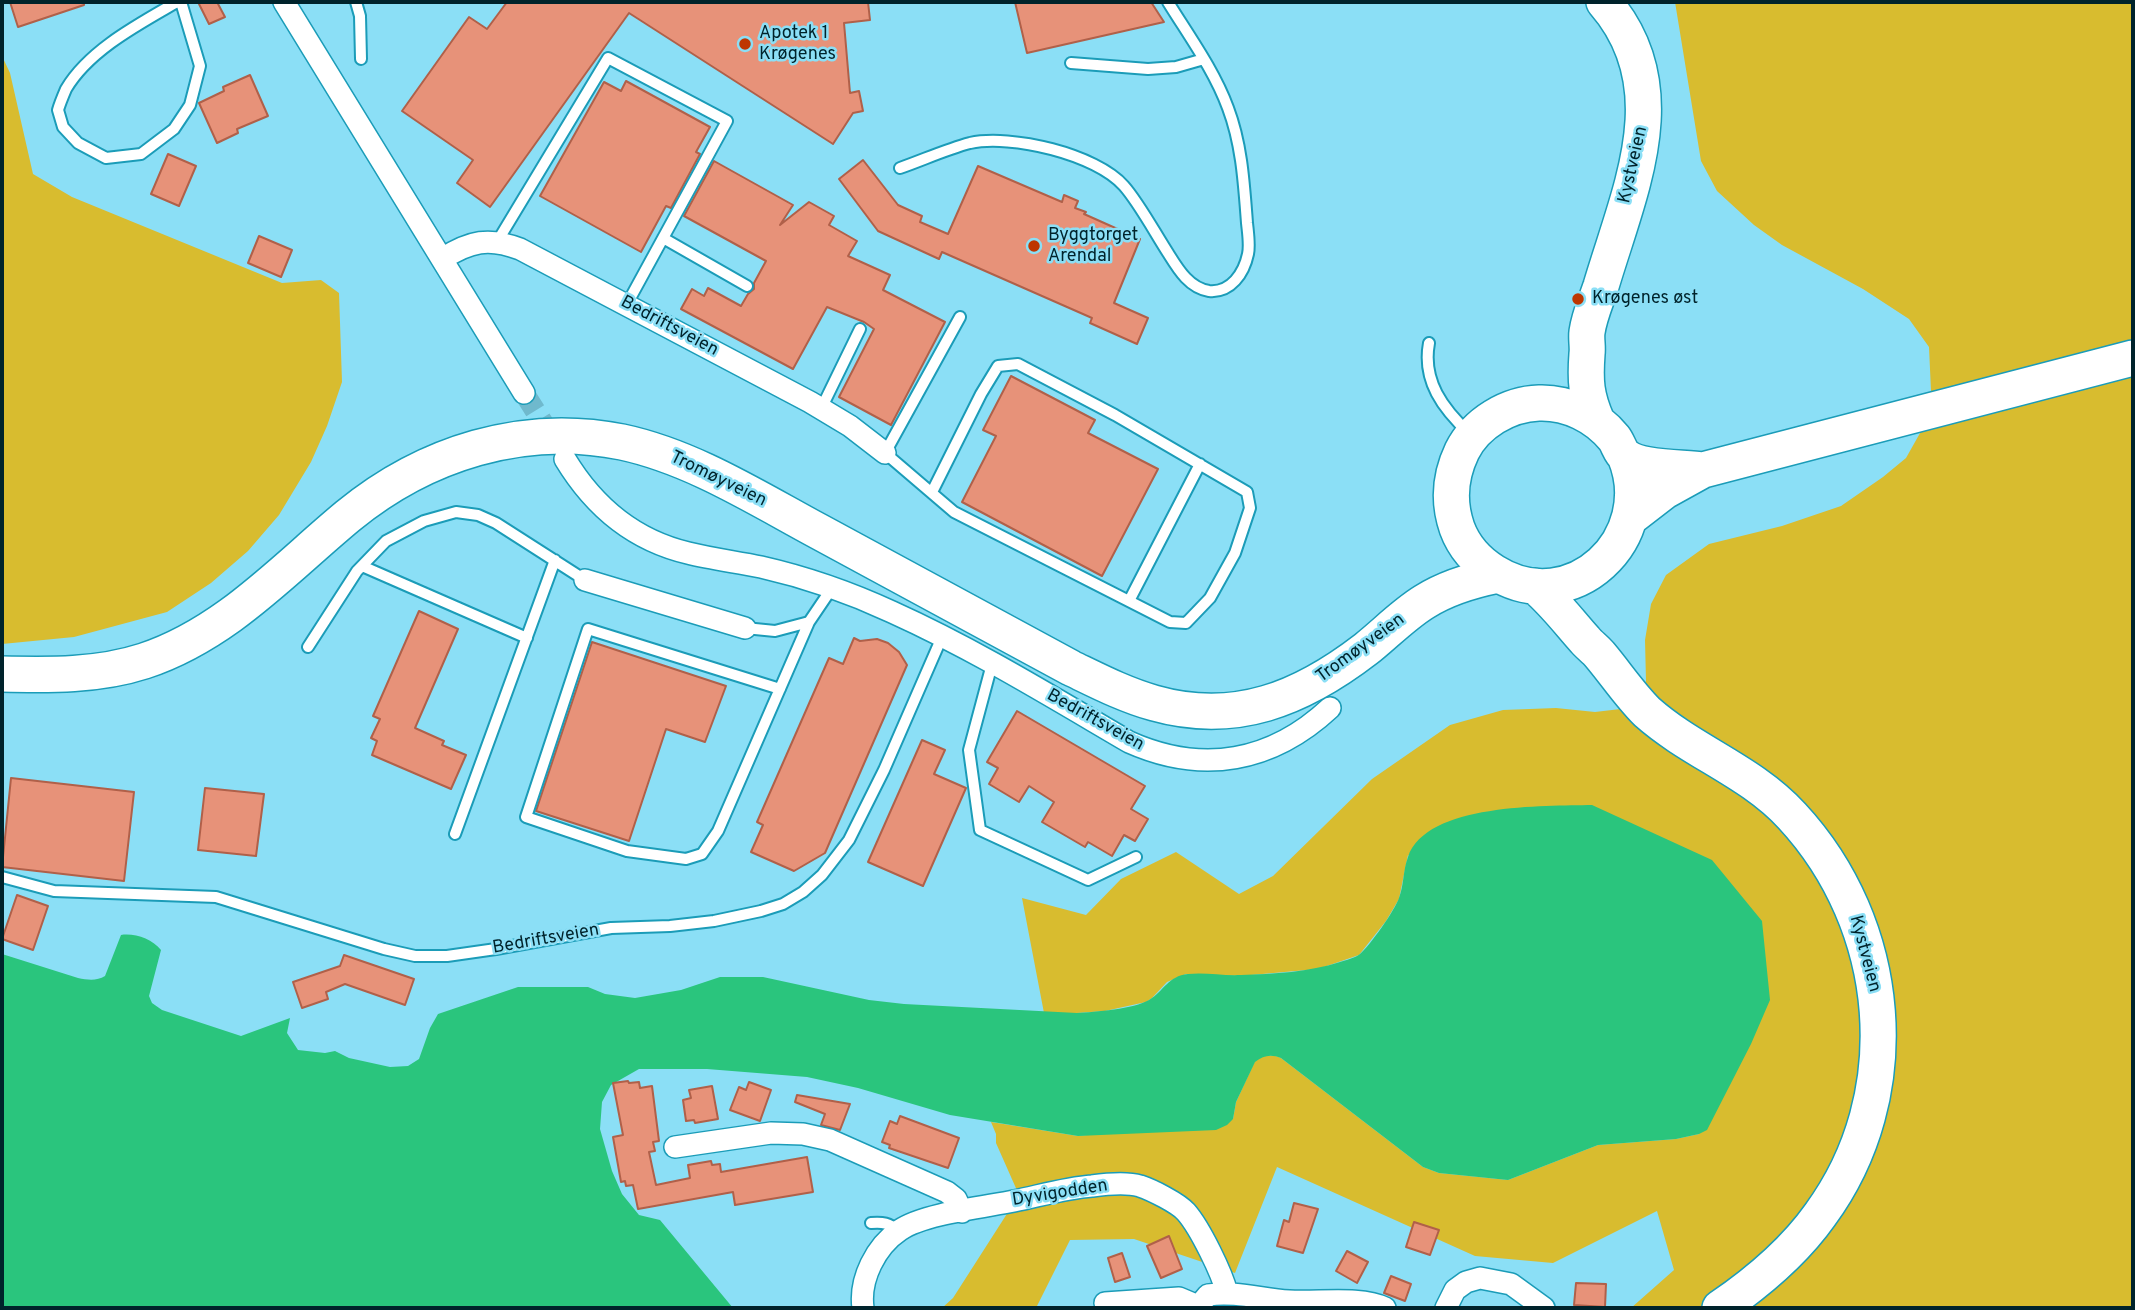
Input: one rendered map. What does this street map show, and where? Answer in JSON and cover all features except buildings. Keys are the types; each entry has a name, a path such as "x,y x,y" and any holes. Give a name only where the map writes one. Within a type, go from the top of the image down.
{"main road":[{"name":"Kystveien","path":"1597,421 1587,396 1587,332 1637,164 1645,114 1641,74 1634,51 1626,32 1604,2"},
{"name":"Kystveien","path":"1536,403 1555,384 1587,332"},
{"path":"1630,517 1665,491 1703,470 2133,358"},
{"path":"1536,403 1568,407 1597,421 1613,437 1625,456 1632,476 1630,517 1626,531 1612,554 1591,572 1564,583 1535,586 1498,575 1479,561 1459,532 1451,504 1457,461 1472,435 1501,413 1536,403"},
{"name":"Tromøyveien","path":"2,674 99,672 145,661 176,648 247,604 349,516 384,489 411,473 467,450 539,436 611,440 683,461 761,500 1071,668 1116,690 1176,709 1230,712 1282,699 1327,676 1358,655 1424,601 1472,580 1498,575"},
{"path":"1625,456 1653,466 1703,470"},
{"name":"Tromøyveien","path":"1424,601 1446,564 1459,532"},
{"name":"Kystveien","path":"1591,572 1585,601 1600,654"},
{"name":"Kystveien","path":"1535,586 1600,654 1625,688 1660,723 1688,744 1754,783 1791,815 1827,860 1840,883 1861,931 1874,975 1879,1018 1877,1063 1870,1107 1849,1167 1821,1214 1802,1238 1751,1286 1720,1308"}],"street":[{"path":"284,2 524,393"},
{"name":"Bedriftsveien","path":"442,259 456,250 487,241 520,249 821,409 885,453"},
{"name":"Bedriftsveien","path":"565,459 582,485 604,510 638,534 661,545 689,553 764,568 832,588 891,611 1145,750 1185,760 1228,760 1270,749 1296,736 1330,708"},
{"path":"585,580 745,628"},
{"path":"675,1147 771,1133 830,1140 947,1192 956,1199 962,1212"},
{"name":"Dyvigodden","path":"863,1308 869,1268 882,1247 907,1225 933,1217 1090,1186 1139,1185 1185,1211 1206,1245 1227,1293"},
{"path":"1446,1308 1455,1290 1466,1282 1480,1278 1511,1284 1544,1308"},
{"path":"1105,1303 1179,1298 1197,1307 1208,1295 1227,1293 1334,1305 1357,1301 1385,1308"}],"lane":[{"path":"179,2 200,66 190,105 174,130 141,154 106,158 78,143 63,127 58,110 67,89 92,58 128,31 179,2"},
{"path":"356,2 360,16 362,59"},
{"path":"900,168 971,143 1028,143 1100,167 1124,186 1180,271 1194,286 1210,291 1224,289 1237,279 1244,269 1249,251 1240,146 1227,106 1204,59 1168,2"},
{"path":"497,242 608,58 727,121 627,304"},
{"path":"1071,63 1148,69 1176,67 1204,59"},
{"path":"663,238 747,286"},
{"path":"932,492 998,366 1018,364 1115,415 1247,492 1250,508 1235,553 1210,598 1186,623 1170,622 954,512 885,453 960,317"},
{"path":"821,409 860,330"},
{"path":"1429,343 1427,362 1435,393 1452,418 1472,435"},
{"path":"1129,601 1199,464"},
{"path":"308,647 362,566 386,541 424,521 456,512 478,514 496,523 585,580"},
{"path":"455,834 555,560"},
{"path":"362,566 527,638"},
{"path":"780,689 588,629 526,817 626,851 686,859 702,855 718,831 780,689 809,622 832,588"},
{"path":"745,628 775,631 809,622"},
{"name":"Bedriftsveien","path":"2,877 54,891 216,897 384,949 415,956 447,956 611,928 670,926 761,912 783,904 803,892 822,875 849,840 884,769 942,637"},
{"path":"992,664 969,750 980,830 1088,880 1136,857"},
{"path":"871,1223 883,1222 898,1231"}],"shaded area":[{"path":"1675,2 2133,2 2133,1308 1631,1308 1674,1270 1657,1211 1553,1263 1475,1256 1277,1167 1235,1273 1134,1239 1070,1240 1036,1308 942,1308 953,1298 1019,1195 996,1143 991,1122 1078,1136 1233,1119 1236,1102 1255,1061 1265,1056 1281,1058 1423,1167 1439,1173 1508,1180 1598,1145 1676,1139 1699,1134 1408,855 1399,899 1386,921 1359,955 1318,969 1240,976 1186,974 1167,982 1146,1002 1105,1011 1044,1013 1022,898 1086,915 1121,879 1176,852 1239,894 1273,876 1372,779 1450,725 1503,710 1556,708 1595,712 1629,708 1646,681 1645,640 1651,604 1666,575 1709,544 1782,526 1841,506 1906,458 1924,426 1931,391 1929,347 1909,319 1863,289 1782,245 1754,225 1717,191 1701,161"},
{"path":"2,56 10,73 33,174 72,197 282,283 321,280 339,293 342,382 311,462 279,515 248,551 211,583 167,612 74,637 2,644"},
{"path":"1592,805 1712,860 1762,921 1770,1000 1707,1130 1699,1134 1676,1139 1598,1145 1508,1180 1439,1173 1423,1167 1281,1058 1274,1056 1255,1062 1236,1102 1233,1119 1216,1130 1078,1136 950,1115 858,1088 807,1077 707,1069 639,1069 611,1085 602,1102 600,1129 612,1171 622,1194 639,1215 660,1220 733,1308 2,1308 2,954 89,980 105,976 121,935 137,936 161,950 149,996 152,1003 162,1010 241,1036 290,1018 287,1033 298,1050 325,1053 335,1051 349,1058 390,1067 408,1066 419,1059 438,1014 518,987 588,987 605,994 635,998 681,990 720,977 763,977 869,1000 904,1004 1094,1012 1142,1003 1181,975 1291,972 1353,958 1369,944 1397,904 1408,857 1419,839 1438,826 1489,811"}],"tunnel":[{"path":"524,393 555,442"}],"place":[{"name":"Apotek 1 Krøgenes","path":"745,44"},
{"name":"Byggtorget Arendal","path":"1034,246"},
{"name":"Krøgenes øst","path":"1578,299"}]}
